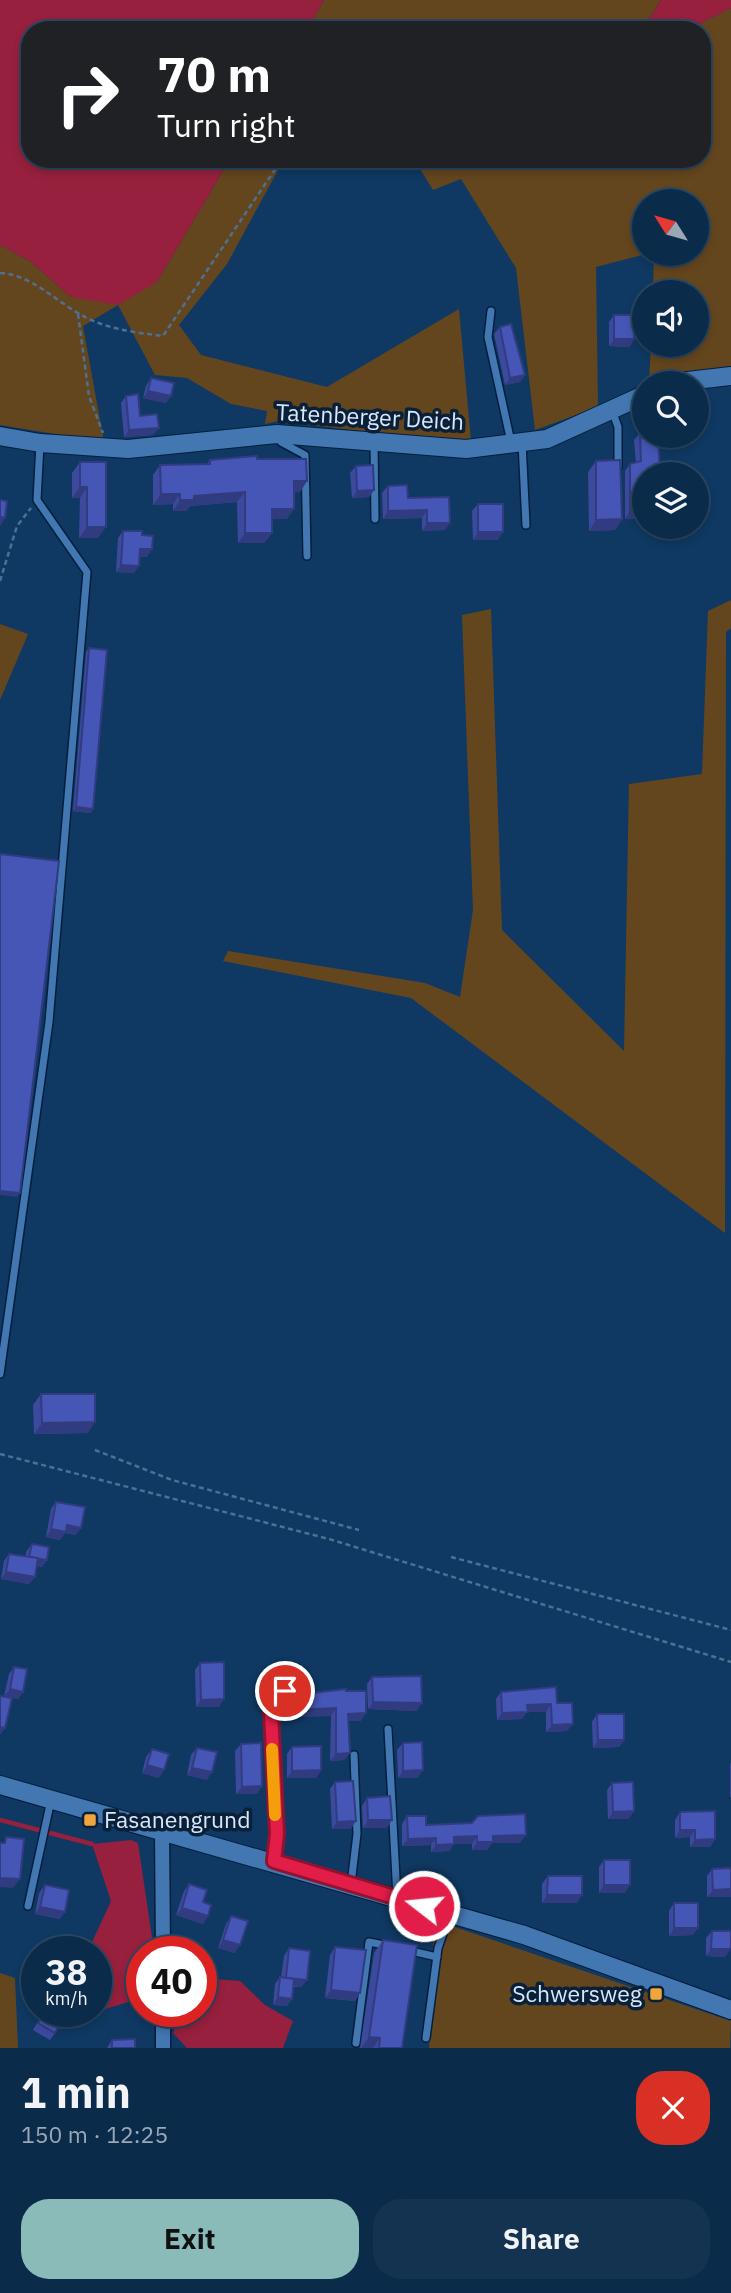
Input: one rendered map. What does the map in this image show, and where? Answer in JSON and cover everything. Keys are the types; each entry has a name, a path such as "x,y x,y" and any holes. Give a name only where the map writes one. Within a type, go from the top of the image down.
{"street":[{"path":"709,379 731,376"},
{"name":"Tatenberger Deich","path":"0,436 40,443 128,449 277,434 466,449 547,439 632,400"},
{"path":"0,1785 274,1861 450,1914 612,1965 731,2010"},
{"path":"162,1829 163,1936"},
{"path":"163,2027 163,2048"}],"lane":[{"path":"491,311 488,338 517,442 526,525"},
{"path":"612,409 618,427 618,471"},
{"path":"277,434 281,442 304,455 307,556"},
{"path":"374,442 375,519"},
{"path":"0,1374 49,1023 87,572 37,500 40,443"},
{"path":"274,1861 277,1834 271,1713 275,1701 285,1691"},
{"path":"388,1730 397,1898"},
{"path":"351,1884 357,1834 354,1755"},
{"path":"28,1906 52,1799"},
{"path":"426,2038 437,1957 450,1914"},
{"path":"356,2043 369,1941 437,1957"}],"path":[{"path":"0,273 49,291 78,314 119,331 163,336 276,168"},
{"path":"78,314 89,396 102,425"},
{"path":"0,582 17,526 37,500"},
{"path":"95,1450 172,1480 359,1530"},
{"path":"0,1454 329,1539 731,1662"},
{"path":"451,1557 731,1630"}],"shaded area":[{"path":"0,0 324,0 312,21 21,21 21,168 225,168 157,282 118,305 71,297 30,261 0,245"},
{"path":"324,0 661,0 648,21 312,21"},
{"path":"661,0 731,0 731,8 705,21 648,21"},
{"path":"731,8 731,369 650,371 650,357 709,357 709,280 653,280 654,266 709,266 709,189 632,189 632,258 596,267 598,407 535,430 516,268 461,179 433,190 420,168 711,168 711,21 705,21"},
{"path":"225,168 279,168 227,264 179,325 201,355 327,387 459,309 471,441 417,438 278,421 265,424 267,411 231,404 187,378 155,375 118,305 83,326 104,442 0,425 0,245 30,261 71,297 157,282"},
{"path":"731,600 731,628 726,632 725,1233 411,998 223,961 228,951 425,983 460,997 473,910 462,615 491,609 502,930 624,1051 629,784 702,774 708,611"},
{"path":"0,624 28,634 0,700"},
{"path":"131,1840 138,1843 152,1936 126,1936 126,2003 112,2007 112,1936 95,1936 111,1901 92,1844"},
{"path":"434,1920 731,2021 730,2048 429,2048"},
{"path":"0,1973 15,1978 18,2048 0,2048"},
{"path":"217,1979 240,1981 265,2005 293,2021 283,2048 187,2048 173,2033 175,2027 217,2027"}],"building":[{"path":"614,315 632,315 632,339 614,339"},
{"path":"511,324 525,375 510,378 500,327"},
{"path":"151,378 174,383 171,396 148,391"},
{"path":"138,394 140,416 157,414 159,428 129,430 126,396"},
{"path":"641,448 659,448 659,462 637,462 641,461"},
{"path":"257,456 257,459 306,459 307,481 294,481 294,509 272,509 272,533 245,533 245,492 194,496 194,500 180,500 180,494 161,494 160,465 210,464 210,460"},
{"path":"620,460 622,519 596,520 596,461"},
{"path":"80,462 106,462 106,527 87,527 87,487 80,487"},
{"path":"632,463 632,511 630,511"},
{"path":"373,465 374,490 357,491 356,466"},
{"path":"407,485 408,498 449,497 450,523 427,523 427,510 388,511 388,486"},
{"path":"0,500 7,501 5,518 0,517"},
{"path":"478,504 503,504 503,532 478,532"},
{"path":"123,531 142,531 142,535 153,536 152,549 140,549 139,566 121,565"},
{"path":"89,648 107,650 93,809 76,807"},
{"path":"0,854 59,861 20,1193 0,1191"},
{"path":"41,1394 95,1394 95,1422 42,1423"},
{"path":"56,1502 85,1507 81,1528 67,1525 66,1532 51,1529"},
{"path":"32,1544 49,1547 47,1560 29,1557"},
{"path":"9,1554 38,1558 35,1577 6,1572"},
{"path":"224,1662 224,1699 201,1700 200,1663"},
{"path":"14,1667 27,1669 23,1692 10,1689"},
{"path":"421,1676 422,1703 373,1702 372,1677"},
{"path":"556,1687 557,1703 572,1703 573,1724 552,1725 551,1704 527,1705 528,1712 502,1713 501,1692"},
{"path":"346,1689 366,1691 366,1713 348,1714 350,1753 336,1754 336,1708 288,1710 288,1696"},
{"path":"0,1696 12,1698 5,1728 0,1727"},
{"path":"597,1714 624,1714 624,1740 598,1740"},
{"path":"422,1742 423,1770 403,1771 403,1743"},
{"path":"261,1743 262,1786 242,1787 241,1744"},
{"path":"321,1746 321,1770 292,1771 292,1747"},
{"path":"197,1748 217,1752 212,1772 192,1768"},
{"path":"152,1749 169,1754 164,1770 147,1765"},
{"path":"353,1781 356,1821 337,1822 335,1782"},
{"path":"633,1782 634,1811 613,1812 612,1783"},
{"path":"390,1796 392,1820 368,1820 367,1798"},
{"path":"715,1811 715,1839 695,1840 695,1830 680,1830 680,1812"},
{"path":"525,1814 526,1835 493,1836 493,1842 477,1842 477,1836 454,1837 454,1844 436,1845 436,1838 408,1839 407,1816 426,1816 426,1825 472,1823 478,1816"},
{"path":"6,1837 24,1839 20,1879 0,1878 0,1843 5,1843"},
{"path":"604,1860 630,1860 630,1885 604,1885"},
{"path":"731,1868 731,1889 713,1890 712,1869"},
{"path":"548,1876 582,1876 582,1895 547,1895"},
{"path":"189,1884 207,1890 203,1902 211,1905 208,1916 182,1908"},
{"path":"45,1885 69,1890 65,1912 40,1907"},
{"path":"674,1903 698,1903 698,1928 674,1928"},
{"path":"231,1916 248,1921 240,1945 223,1940"},
{"path":"712,1931 731,1931 731,1949 711,1949"},
{"path":"383,1940 417,1945 402,2048 379,2048 380,2038 369,2037"},
{"path":"335,1947 366,1950 360,1993 331,1990"},
{"path":"289,1948 310,1951 307,1980 286,1978"},
{"path":"280,1977 294,1979 292,1999 278,1997"},
{"path":"45,2027 58,2027 55,2033"},
{"path":"135,2039 135,2048 112,2048 112,2040"}],"waterway":[{"path":"0,1820 92,1844"}],"slow traffic":[{"path":"272,1749 275,1815"}],"place":[{"name":"Fasanengrund","path":"90,1820"},
{"name":"Schwersweg","path":"656,1994"}],"route":[{"path":"285,1691 275,1701 271,1713 277,1834 274,1861 424,1906"}]}
